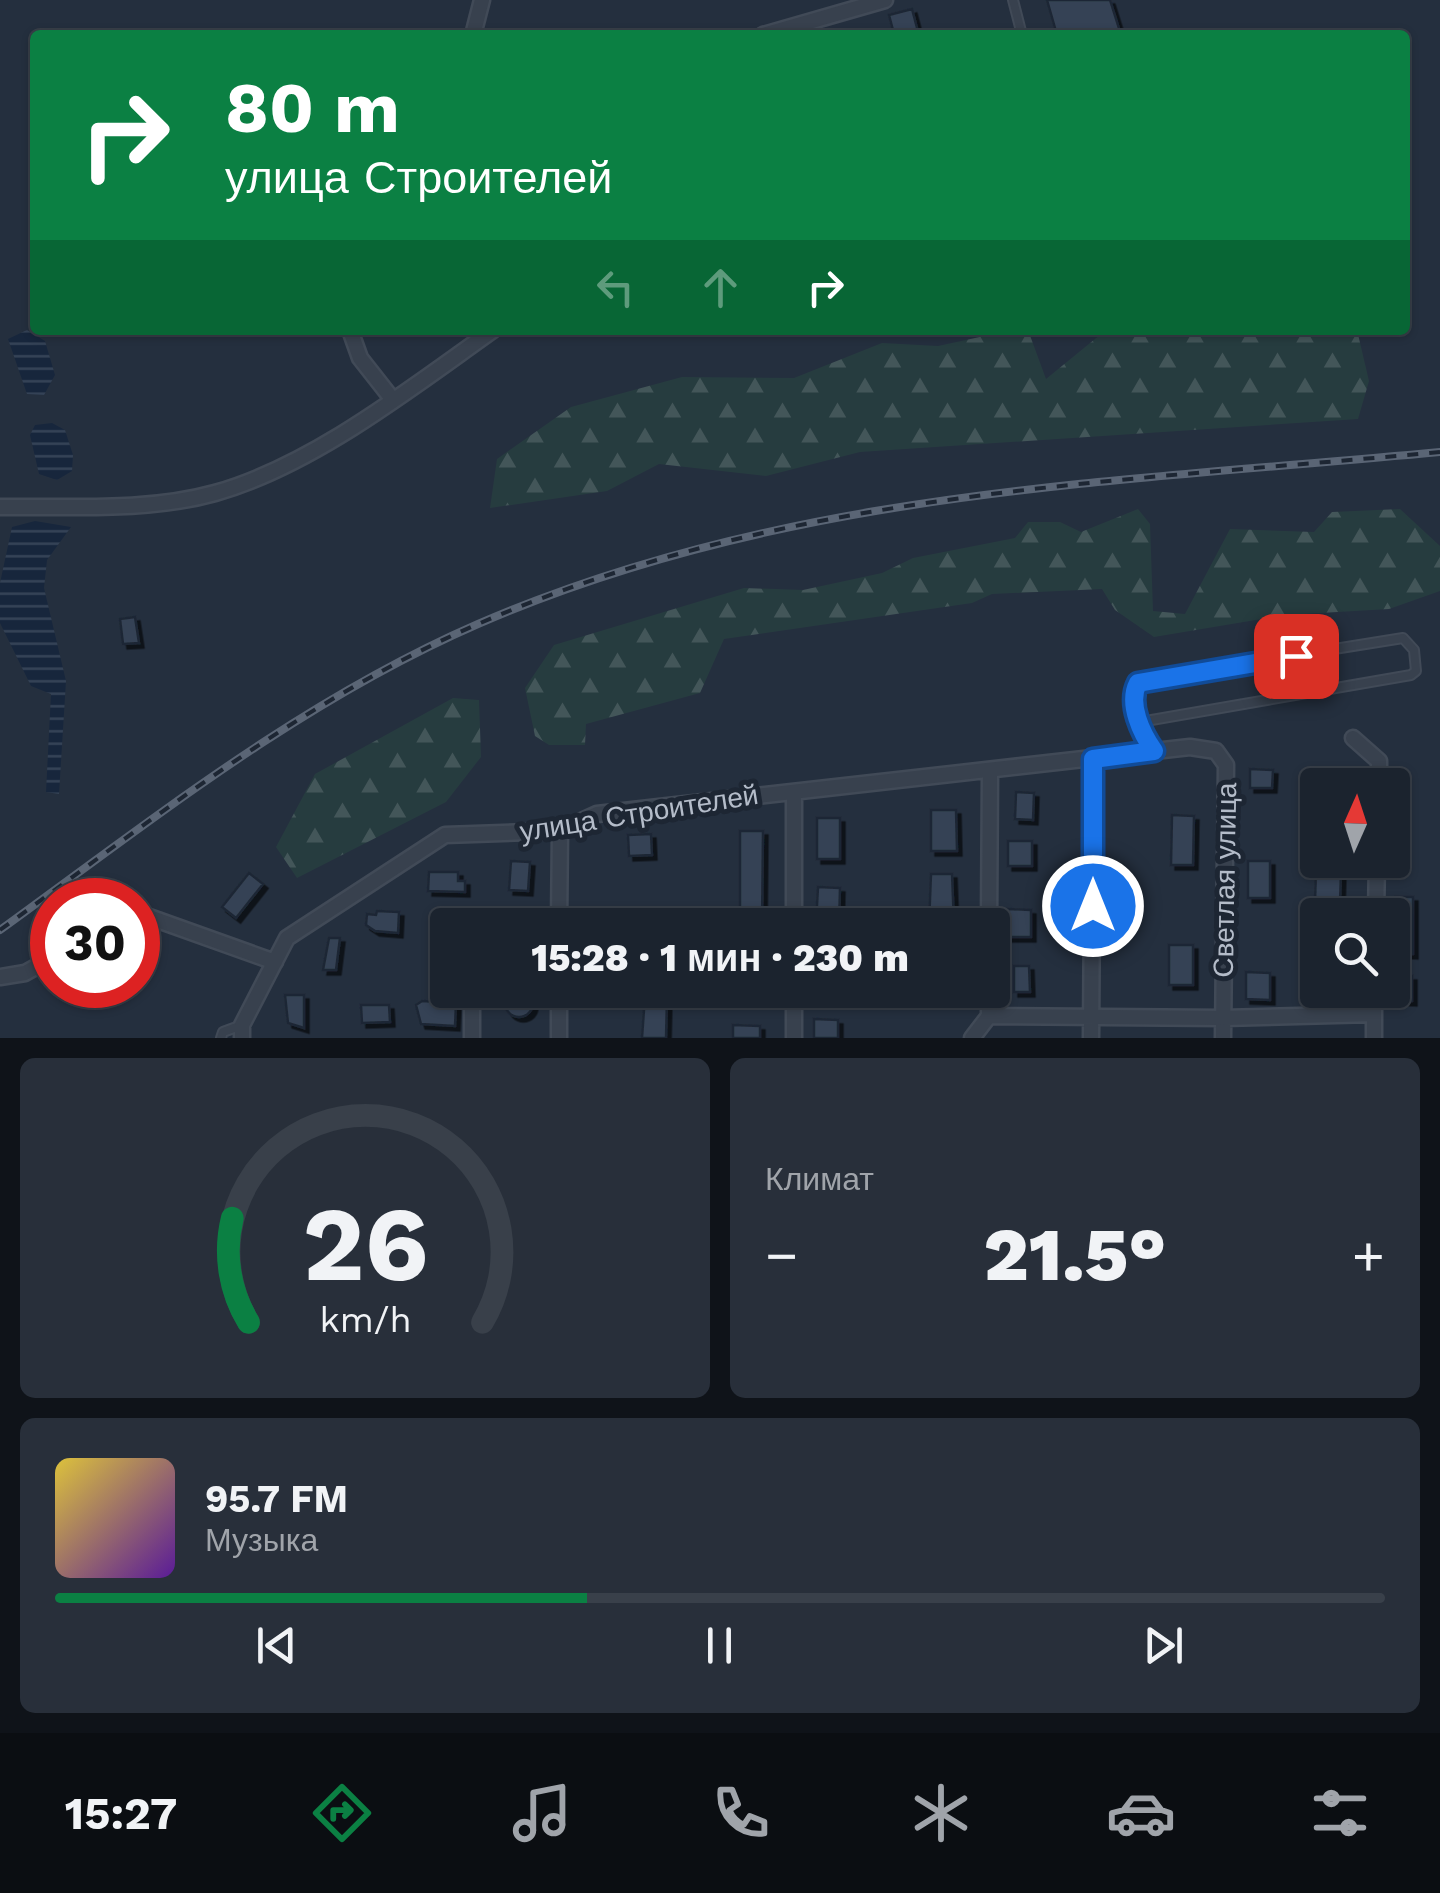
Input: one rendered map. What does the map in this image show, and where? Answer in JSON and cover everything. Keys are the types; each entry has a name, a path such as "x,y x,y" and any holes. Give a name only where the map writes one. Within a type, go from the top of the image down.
{"street":[{"path":"474,30 482,0"},
{"path":"780,30 885,0"},
{"path":"352,335 360,358 393,400"},
{"path":"0,507 129,504 215,493 292,462 393,400 485,335"},
{"path":"1353,738 1379,761 1379,768"},
{"name":"улица Строителей","path":"242,1031 287,938 445,835 560,831 596,814 1190,747"},
{"name":"Светлая улица","path":"1190,747 1216,751 1226,765 1223,1038"},
{"path":"1091,1038 1093,759"},
{"path":"989,908 990,772"},
{"path":"794,793 794,908"},
{"path":"560,831 560,908"},
{"path":"160,921 275,962"},
{"path":"0,976 30,970"},
{"path":"472,1008 472,1038"},
{"path":"559,1008 559,1038"},
{"path":"794,1008 794,1038"},
{"path":"972,1038 989,1016 989,1008"},
{"path":"1374,1008 1374,1038"},
{"path":"989,1016 1224,1018 1374,1014"}],"lane":[{"path":"1013,0 1021,30"},
{"path":"1140,722 1411,676 1416,671 1414,650 1403,638 1147,679 1134,691 1140,722 1154,751"},
{"path":"221,1038 223,1032 242,1031"}],"green space":[{"path":"989,335 1030,335 1046,379 1100,335 1358,335 1369,381 1358,419 860,452 766,476 659,464 607,491 490,508 497,459 571,407 682,377 794,378 882,343 938,346"},
{"path":"1138,509 1150,524 1153,611 1185,614 1230,529 1314,532 1332,512 1400,509 1440,546 1440,591 1389,609 1286,615 1154,637 1115,610 1102,589 992,594 972,603 724,639 700,693 586,724 585,745 549,745 535,736 525,688 554,645 744,588 803,590 882,573 913,558 1015,538 1028,522 1060,522 1081,532"},
{"path":"453,698 479,700 481,757 446,802 297,878 276,847 315,774"}],"water":[{"path":"27,330 45,341 55,375 44,395 27,394 8,339"},
{"path":"52,423 65,430 73,455 72,471 57,480 39,474 30,435 35,425"},
{"path":"35,521 71,527 47,560 44,588 66,681 59,794 46,792 51,694 31,686 0,623 0,583 12,527"}],"building":[{"path":"1047,0 1110,0 1119,30 1056,30"},
{"path":"912,9 917,28 893,30 889,15"},
{"path":"135,617 139,643 123,644 120,619"},
{"path":"1250,769 1273,770 1272,788 1250,788"},
{"path":"1016,792 1034,793 1033,820 1015,819"},
{"path":"931,810 956,810 957,851 931,851"},
{"path":"1172,815 1194,816 1193,865 1171,865"},
{"path":"817,818 840,818 840,859 817,859"},
{"path":"740,831 763,831 762,908 740,908"},
{"path":"651,834 652,855 629,856 628,835"},
{"path":"1008,841 1032,841 1032,866 1008,866"},
{"path":"511,861 530,862 528,891 509,890"},
{"path":"1248,861 1270,861 1270,898 1248,898"},
{"path":"429,872 458,872 458,881 465,881 465,892 428,891"},
{"path":"249,873 263,884 236,918 222,907"},
{"path":"931,874 952,874 953,908 930,908"},
{"path":"1316,878 1341,878 1340,898 1315,898"},
{"path":"818,887 840,888 839,908 817,908"},
{"path":"1103,887 1119,887 1118,909 1103,909"},
{"path":"1413,897 1413,954 1410,898 1396,898"},
{"path":"1010,909 1031,910 1031,937 1010,937"},
{"path":"377,911 399,912 398,933 375,931 366,925 367,914 376,915"},
{"path":"329,938 340,938 336,970 323,970"},
{"path":"1169,945 1193,945 1193,985 1169,985"},
{"path":"1014,966 1029,966 1030,992 1014,992"},
{"path":"1246,972 1270,973 1270,1000 1246,999"},
{"path":"285,995 304,995 304,1028 288,1023"},
{"path":"430,1001 430,1008 456,1008 455,1026 421,1024 416,1005"},
{"path":"361,1005 389,1005 390,1022 362,1023"},
{"path":"506,1008 532,1008 524,1016 509,1013"},
{"path":"644,1008 667,1008 666,1038 642,1038"},
{"path":"814,1019 838,1020 838,1038 814,1038"},
{"path":"733,1025 760,1026 760,1038 733,1038"}],"railway":[{"path":"0,930 172,804 351,688 478,624 595,579 712,545 831,519 952,499 1440,452"}],"route":[{"path":"1093,906 1093,759 1154,751 1143,736 1134,702 1138,683 1296,656"}]}
